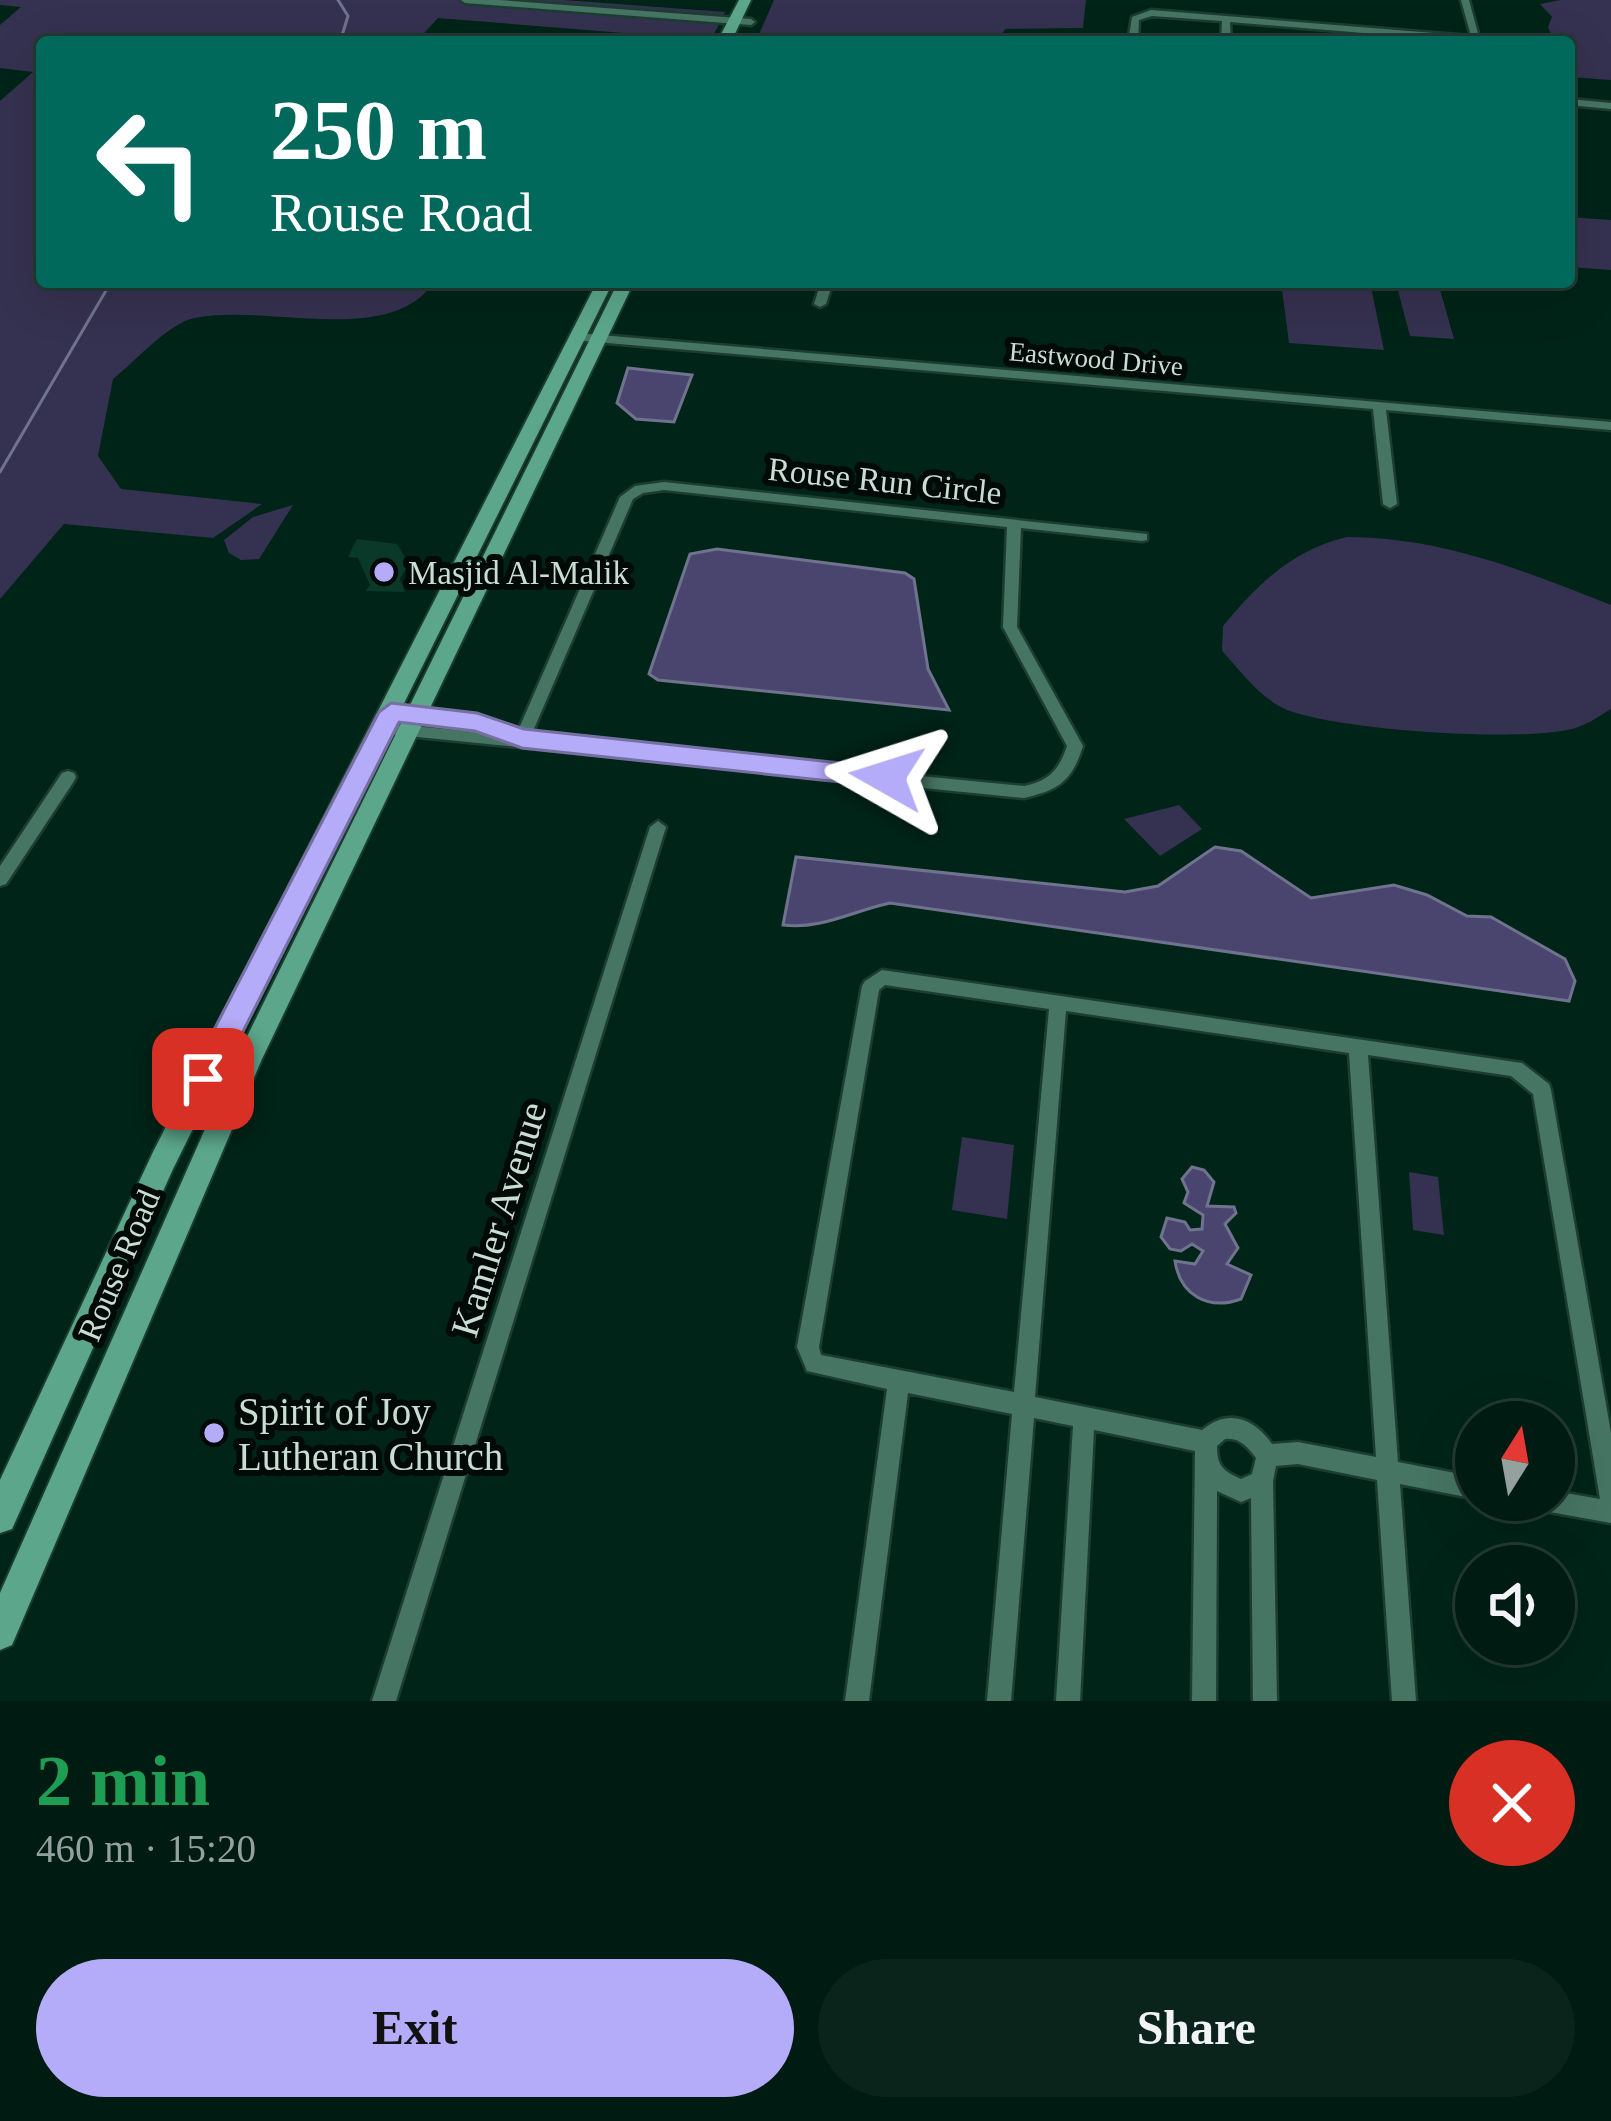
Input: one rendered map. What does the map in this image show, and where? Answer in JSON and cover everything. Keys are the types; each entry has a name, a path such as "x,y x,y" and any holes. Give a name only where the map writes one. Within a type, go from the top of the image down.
{"street":[{"path":"465,0 743,21"},
{"path":"742,36 746,0"},
{"path":"729,36 761,0"},
{"path":"1465,0 1474,36"},
{"path":"1133,36 1135,19 1143,14 1318,25 1404,36"},
{"path":"1226,18 1226,36"},
{"path":"1318,25 1319,36"},
{"path":"1575,103 1611,106"},
{"name":"Rouse Road","path":"588,338 603,288"},
{"name":"Rouse Road","path":"0,1633 400,722 588,338 622,288"},
{"path":"820,304 825,288"},
{"name":"Eastwood Drive","path":"588,338 1611,426"},
{"path":"1378,407 1390,504"},
{"name":"Rouse Run Circle","path":"400,722 522,739 1024,792 1052,787 1068,772 1075,746 1010,627 1014,524 664,486 640,488 627,497 522,739"},
{"path":"1014,524 1142,537"},
{"name":"Rouse Road","path":"0,1517 173,1141 400,722"},
{"path":"0,879 68,777"},
{"name":"Kamler Avenue","path":"384,1701 658,827"},
{"path":"1206,1442 823,1370 814,1364 808,1347 872,986 882,977 1515,1069 1542,1090 1611,1498"},
{"path":"999,1701 1058,1003"},
{"path":"1358,1046 1404,1701"},
{"path":"857,1701 899,1383"},
{"path":"1068,1701 1084,1417"},
{"path":"1206,1442 1222,1427 1235,1426 1256,1438 1265,1468 1265,1701"},
{"path":"1204,1701 1206,1442"},
{"path":"1208,1468 1216,1479 1240,1490 1265,1468 1298,1454 1455,1484"},
{"path":"1575,1506 1611,1512"}],"shaded area":[{"path":"0,0 563,0 725,12 713,36 438,18 422,36 36,36 36,288 428,288 414,302 388,313 324,319 224,315 185,321 163,335 113,379 98,456 121,489 262,504 213,538 64,524 0,599 0,101 33,72 0,68 0,25 21,7 0,5"},
{"path":"774,0 1086,0 1083,28 1005,29 1001,36 759,34"},
{"path":"1611,0 1611,80 1575,77 1575,36 1552,36 1548,27 1552,17 1540,4"},
{"path":"1575,217 1611,220 1611,270 1575,267"},
{"path":"1282,288 1371,288 1384,350 1289,343"},
{"path":"1397,288 1440,288 1454,339 1410,336"},
{"path":"628,368 692,375 674,422 636,419 617,403"},
{"path":"293,505 259,559 241,560 229,553 224,540 253,517"},
{"path":"1347,537 1449,550 1611,605 1611,709 1582,725 1554,732 1476,734 1341,723 1274,703 1222,651 1223,626 1249,596 1293,560"},
{"path":"717,549 905,573 914,579 928,669 949,710 658,680 649,674 690,554"},
{"path":"1179,805 1202,829 1160,856 1124,819"},
{"path":"1215,847 1241,851 1311,898 1394,885 1427,895 1467,916 1491,917 1565,959 1575,981 1569,1001 890,903 824,922 783,925 796,857 1125,892 1158,886"},
{"path":"962,1137 1014,1145 1007,1219 952,1210"},
{"path":"1192,1167 1204,1170 1214,1182 1207,1206 1234,1207 1236,1213 1225,1224 1238,1248 1227,1264 1251,1275 1241,1299 1217,1303 1189,1291 1175,1261 1195,1264 1203,1251 1192,1244 1181,1251 1170,1249 1161,1237 1167,1218 1185,1222 1190,1230 1202,1229 1203,1215 1184,1203 1188,1192 1182,1179"},
{"path":"1409,1172 1438,1177 1444,1235 1413,1230"}],"building":[{"name":"Masjid Al-Malik","path":"357,539 397,544 409,564 400,579 405,592 366,591 370,585 358,558 348,557"}],"waterway":[{"path":"338,0 348,16 342,36"},
{"path":"0,472 107,288"}],"place":[{"name":"Masjid Al-Malik","path":"384,572"},
{"name":"Spirit of Joy Lutheran Church","path":"214,1433"}],"route":[{"path":"203,1079 391,712 477,722 522,739 887,777"}]}
